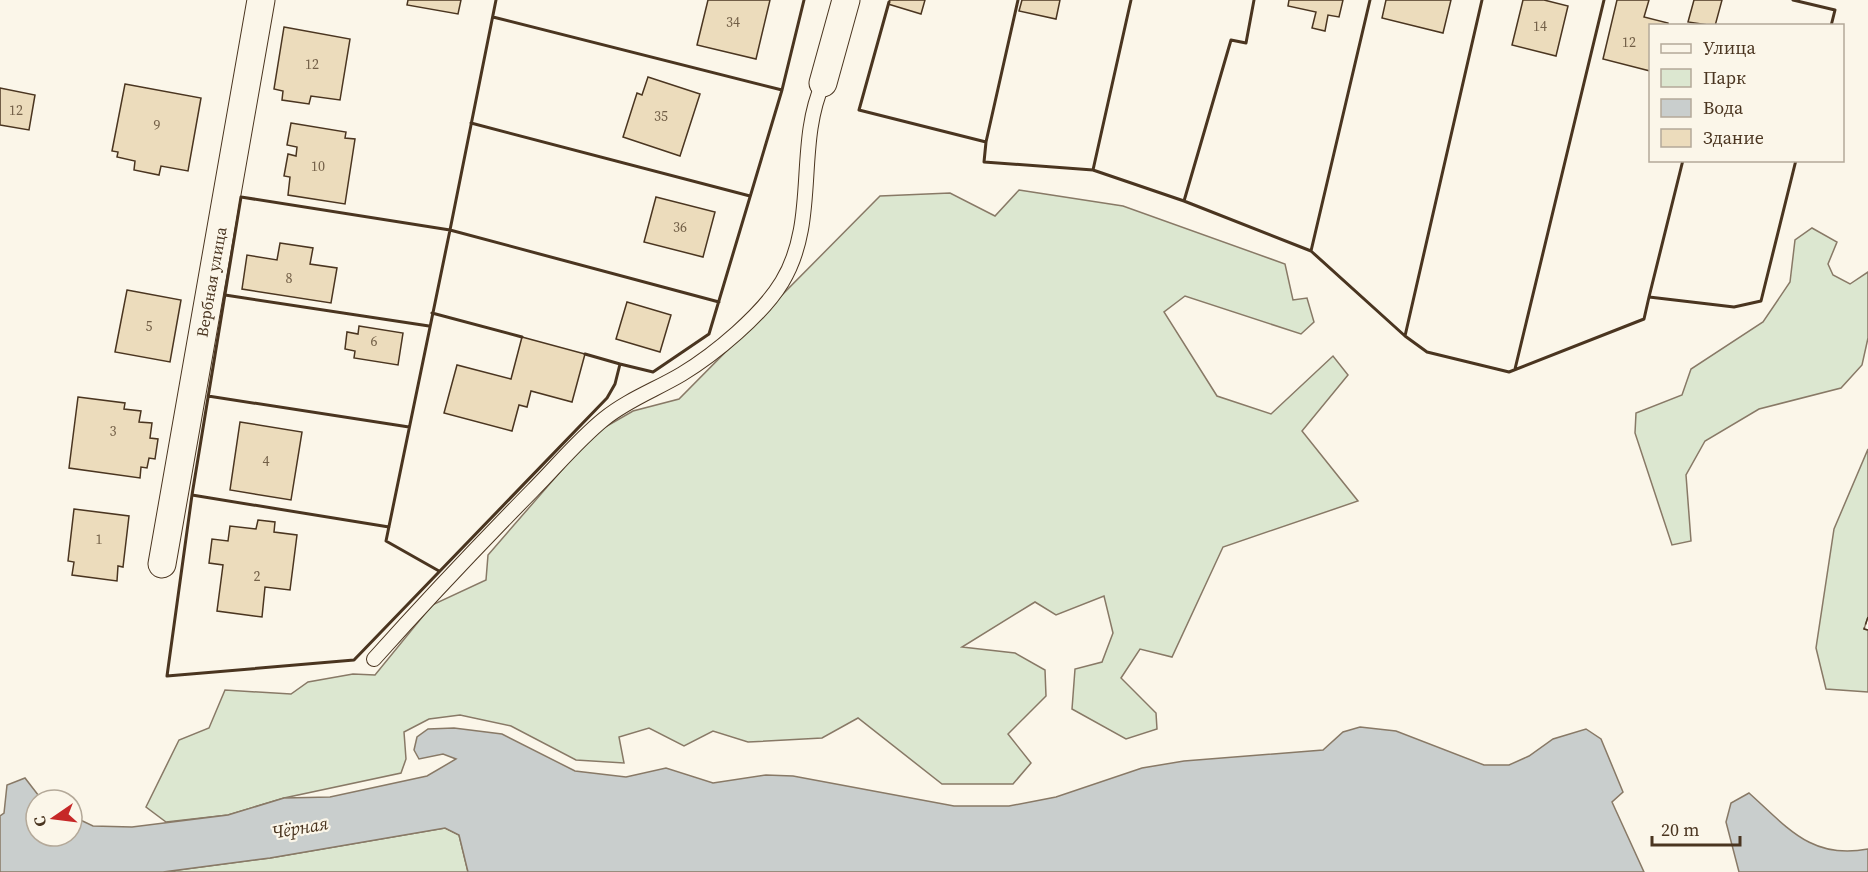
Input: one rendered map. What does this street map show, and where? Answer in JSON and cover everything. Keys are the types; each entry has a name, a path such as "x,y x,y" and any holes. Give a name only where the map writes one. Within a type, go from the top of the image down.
{"street":[{"name":"Вербная улица","path":"162,564 261,0"},
{"path":"823,83 846,0"}],"lane":[{"path":"374,658 447,578 603,420 708,356 768,300 782,281 794,255 806,190 807,140 813,104 823,83"}],"green space":[{"path":"1019,190 1123,206 1285,264 1293,300 1307,298 1314,322 1301,334 1185,296 1164,312 1217,396 1271,414 1333,356 1348,375 1302,431 1358,501 1223,547 1172,657 1140,649 1121,678 1156,713 1157,729 1126,739 1072,709 1075,669 1102,662 1113,633 1104,596 1056,615 1035,602 962,647 1015,653 1045,670 1046,696 1008,734 1031,763 1013,784 942,784 858,718 822,738 748,742 713,731 684,746 649,728 619,737 624,763 576,760 511,726 460,715 429,719 404,732 406,759 401,773 284,798 228,815 166,822 146,807 179,740 209,728 225,690 291,694 308,682 353,674 375,675 432,605 486,580 488,555 593,434 633,411 679,399 880,196 950,193 995,216"},
{"path":"1812,228 1837,242 1828,264 1833,275 1850,284 1868,272 1868,338 1862,365 1841,388 1759,409 1705,441 1686,475 1691,541 1672,545 1635,433 1636,413 1682,395 1691,369 1763,322 1790,282 1795,240"},
{"path":"1868,449 1868,617 1864,629 1868,630 1868,692 1826,689 1816,648 1834,529"},
{"path":"445,828 459,835 468,872 163,872 270,858"}],"water":[{"name":"Чёрная","path":"1360,727 1396,731 1484,765 1509,765 1529,756 1553,739 1586,729 1601,739 1623,792 1612,802 1644,872 468,872 459,835 445,828 270,858 163,872 0,872 0,816 4,813 7,785 25,778 33,788 24,788 24,848 84,848 84,822 93,826 132,827 228,815 284,798 330,797 427,776 456,759 443,754 419,759 414,750 417,737 428,729 454,728 502,734 575,771 626,777 666,768 713,783 766,775 793,776 954,806 1009,806 1056,797 1142,768 1184,761 1323,750 1343,732"},
{"path":"1749,793 1789,829 1816,845 1831,850 1868,849 1868,872 1739,872 1726,822 1731,803"}],"building":[{"path":"408,0 461,0 458,14 407,5"},
{"path":"708,0 770,0 756,59 697,45"},
{"path":"890,0 925,0 921,14 888,4"},
{"path":"1022,0 1060,0 1056,19 1019,11"},
{"path":"1289,0 1343,0 1339,17 1328,15 1325,31 1312,28 1316,12 1288,6"},
{"path":"1386,0 1451,0 1443,33 1382,18"},
{"path":"1523,0 1544,0 1568,6 1556,56 1512,45"},
{"path":"1617,0 1649,0 1644,17 1668,24 1649,24 1649,71 1603,59"},
{"path":"1694,0 1722,0 1716,24 1688,22"},
{"path":"284,27 350,39 340,100 311,96 309,104 282,100 283,91 274,89"},
{"path":"648,77 700,94 680,156 623,137 637,93 642,95"},
{"path":"125,84 201,98 188,171 161,166 159,175 134,170 135,161 117,157 118,152 112,151"},
{"path":"0,88 35,95 29,130 0,125"},
{"path":"291,123 346,132 345,138 355,139 345,204 288,195 290,177 284,176 288,154 296,156 297,147 287,145"},
{"path":"656,197 715,212 703,257 644,242"},
{"path":"280,243 313,248 310,264 337,268 331,303 242,289 247,255 277,260"},
{"path":"127,290 181,300 170,362 115,352"},
{"path":"627,302 671,315 660,352 616,339"},
{"path":"359,326 403,333 398,365 354,358 355,351 345,349 347,332 358,334"},
{"path":"522,337 585,354 572,402 531,391 527,407 519,405 512,431 444,413 457,365 511,379"},
{"path":"78,397 125,403 124,409 141,411 139,422 152,423 150,438 158,439 155,459 149,458 147,468 141,467 140,478 69,468"},
{"path":"240,422 302,432 291,500 230,490"},
{"path":"74,509 129,516 123,567 118,566 117,581 72,575 74,562 68,561"},
{"path":"258,520 275,522 274,532 297,535 290,590 265,587 262,617 217,611 223,565 209,563 212,539 228,541 230,526 256,529"}],"fence":[{"path":"1868,617 1864,629 1868,630"}],"wall":[{"path":"496,0 450,230 241,197 192,495 167,676 354,660 607,398 615,384 620,364 653,372 709,334 782,90 804,0"},
{"path":"1018,0 986,142 984,162 1093,170 1184,201 1311,251 1405,336 1427,352 1509,372 1644,319 1649,297 1734,307 1761,301 1796,162"},
{"path":"1093,170 1131,0"},
{"path":"1184,201 1231,40 1246,43 1254,0"},
{"path":"1311,251 1370,0"},
{"path":"1405,336 1482,0"},
{"path":"1515,369 1604,0"},
{"path":"1793,0 1835,10 1832,24"},
{"path":"889,2 859,110 986,142"},
{"path":"493,17 782,90"},
{"path":"471,123 750,196"},
{"path":"1649,297 1683,162"},
{"path":"439,571 386,541 450,230 719,302"},
{"path":"225,295 429,326"},
{"path":"432,313 522,337"},
{"path":"585,354 620,364"},
{"path":"208,396 409,427"},
{"path":"192,495 389,527"}]}
